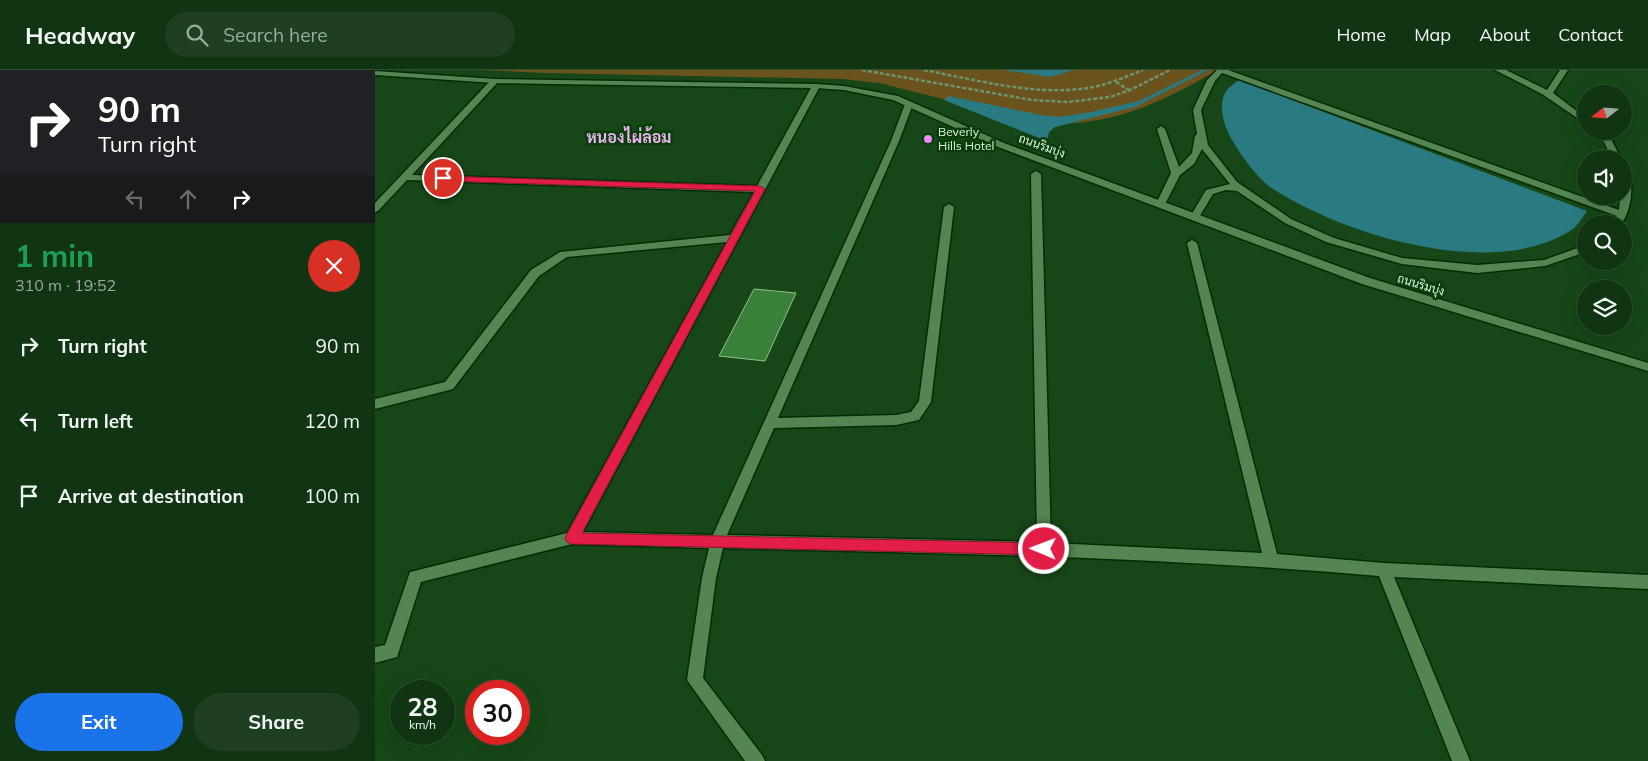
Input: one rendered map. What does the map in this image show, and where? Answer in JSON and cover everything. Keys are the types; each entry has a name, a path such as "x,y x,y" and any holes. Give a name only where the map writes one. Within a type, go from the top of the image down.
{"street":[{"path":"1577,251 1545,263 1477,269 1402,261 1329,240 1288,221 1234,184 1204,145 1197,110 1211,80 1221,70 1623,215 1624,205"},
{"path":"1499,70 1521,78 1570,107 1577,114"},
{"path":"1548,94 1564,70"},
{"name":"ถนนริมบุ่ง","path":"375,73 495,81 816,86 853,90 895,98 1001,145 1366,281 1648,367"},
{"path":"375,209 495,81"},
{"path":"572,538 816,86"},
{"path":"756,761 695,680 709,578 717,542 895,141 909,104"},
{"path":"1161,204 1176,173 1197,156 1200,146 1199,119"},
{"path":"1161,129 1176,173"},
{"path":"1036,174 1044,549"},
{"path":"403,177 760,189"},
{"path":"1195,217 1209,192 1226,187 1240,188"},
{"path":"770,423 896,420 915,416 925,402 949,207"},
{"path":"375,404 449,386 535,273 564,254 733,238"},
{"path":"1191,243 1271,560"},
{"path":"375,655 391,651 415,577 572,538 1044,549 1271,560 1384,570 1648,582"},
{"path":"1384,570 1461,761"}],"path":[{"path":"862,70 1048,102 1090,100 1129,90 1170,70"},
{"path":"924,70 1050,91 1080,90 1116,82 1143,70"},
{"path":"1116,82 1129,90"}],"shaded area":[{"path":"481,70 1218,70 1174,94 1131,112 1084,122 1060,123 1034,122 879,83 842,79"}],"water":[{"path":"1004,70 1074,70 1050,77"},
{"path":"1202,70 1208,70 1135,107 1055,127 1049,132 1047,141 944,100 949,96 1059,117 1139,101"},
{"path":"1239,80 1587,211 1584,215 1577,215 1577,225 1573,229 1541,244 1503,252 1462,252 1419,246 1377,235 1337,221 1300,205 1270,187 1255,173 1231,138 1223,117 1222,103 1227,90"}],"building":[{"path":"754,289 796,293 765,361 719,356"}],"place":[{"name":"Beverly Hills Hotel","path":"928,139"}],"district":[{"name":"หนองไผ่ล้อม","path":"629,137"}],"route":[{"path":"443,178 760,189 572,538 1044,549"}]}
